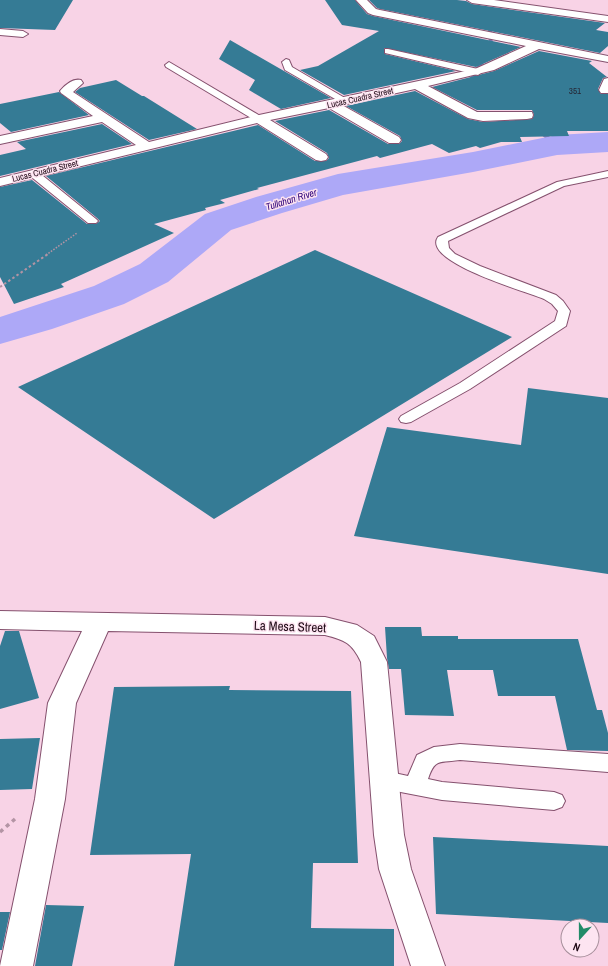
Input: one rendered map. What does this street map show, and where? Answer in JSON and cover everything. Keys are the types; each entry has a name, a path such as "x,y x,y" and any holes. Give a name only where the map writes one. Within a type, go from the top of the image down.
{"street":[{"path":"361,0 372,11 377,13 608,60"},
{"path":"472,0 608,19"},
{"path":"0,32 23,34"},
{"name":"Lucas Cuadra Street","path":"0,182 259,120 478,72 490,68 537,45"},
{"path":"77,83 66,91 67,93 147,146"},
{"path":"416,85 473,115 483,117 527,115"},
{"path":"331,104 394,140"},
{"path":"0,140 105,117"},
{"path":"259,120 321,157"},
{"name":"La Mesa Street","path":"0,620 325,626 348,632 365,643 374,662 389,835 395,869 428,966"},
{"path":"16,966 50,799 62,703 98,622"}],"lane":[{"path":"388,51 478,72"},
{"path":"286,62 288,68 345,101"},
{"path":"169,65 259,120"},
{"path":"33,173 92,221"},
{"path":"406,419 465,386 561,323 564,311 560,304 547,295 464,264 445,251 441,243 442,238 561,184 608,174"},
{"path":"415,786 424,761 434,755 460,752 608,763"},
{"path":"385,780 442,791 554,801"}],"path":[{"path":"0,287 70,239 92,221"}],"building":[{"path":"0,0 73,0 55,30 0,28"},
{"path":"325,0 355,0 367,14 373,16 521,47 476,67 385,48 385,54 456,71 344,95 300,70 318,66 379,31 342,25"},
{"path":"369,0 457,0 466,1 472,4 605,23 596,30 608,32 608,46 600,53 380,9"},
{"path":"230,40 331,98 281,109 249,90 255,80 219,59"},
{"path":"539,51 592,61 589,63 607,77 603,78 598,89 601,94 608,94 608,131 567,131 569,136 520,137 522,142 501,142 480,148 476,146 449,153 432,144 380,158 377,156 257,188 259,189 220,200 225,203 205,208 206,210 154,224 174,233 61,284 64,287 14,304 0,277 0,187 32,180 87,224 96,224 100,221 97,218 46,176 258,125 315,161 326,161 329,158 327,153 275,121 329,110 388,144 399,144 402,141 400,136 346,106 415,91 468,119 483,122 532,119 534,115 532,110 477,110 432,87 494,71"},
{"path":"116,80 197,129 149,140 75,92 80,88"},
{"path":"59,92 89,115 11,132 0,123 0,104"},
{"path":"102,124 132,144 0,176 0,155 26,149 17,142"},
{"path":"315,250 512,337 214,519 18,387"},
{"path":"528,388 608,398 608,574 354,536 387,427 521,445"},
{"path":"385,627 421,627 422,636 458,636 458,639 578,639 597,710 602,710 608,733 608,751 567,750 555,696 498,696 493,670 447,670 454,716 405,715 401,669 389,669"},
{"path":"5,631 19,631 39,698 0,709 0,646"},
{"path":"230,686 229,690 351,691 358,863 313,863 311,928 394,929 394,966 174,966 191,854 90,855 114,687"},
{"path":"40,738 32,789 0,790 0,739"},
{"path":"433,837 608,846 608,923 600,923 600,918 560,918 560,920 436,914"},
{"path":"46,905 84,906 72,966 35,966"},
{"path":"0,912 10,912 2,950 0,950"}],"waterway":[{"path":"472,85 469,83 491,47 490,28"},
{"path":"537,129 557,145"},
{"name":"Tullahan River","path":"0,331 109,295 154,273 218,222 269,205 338,185 473,162 557,145 608,142"}]}
